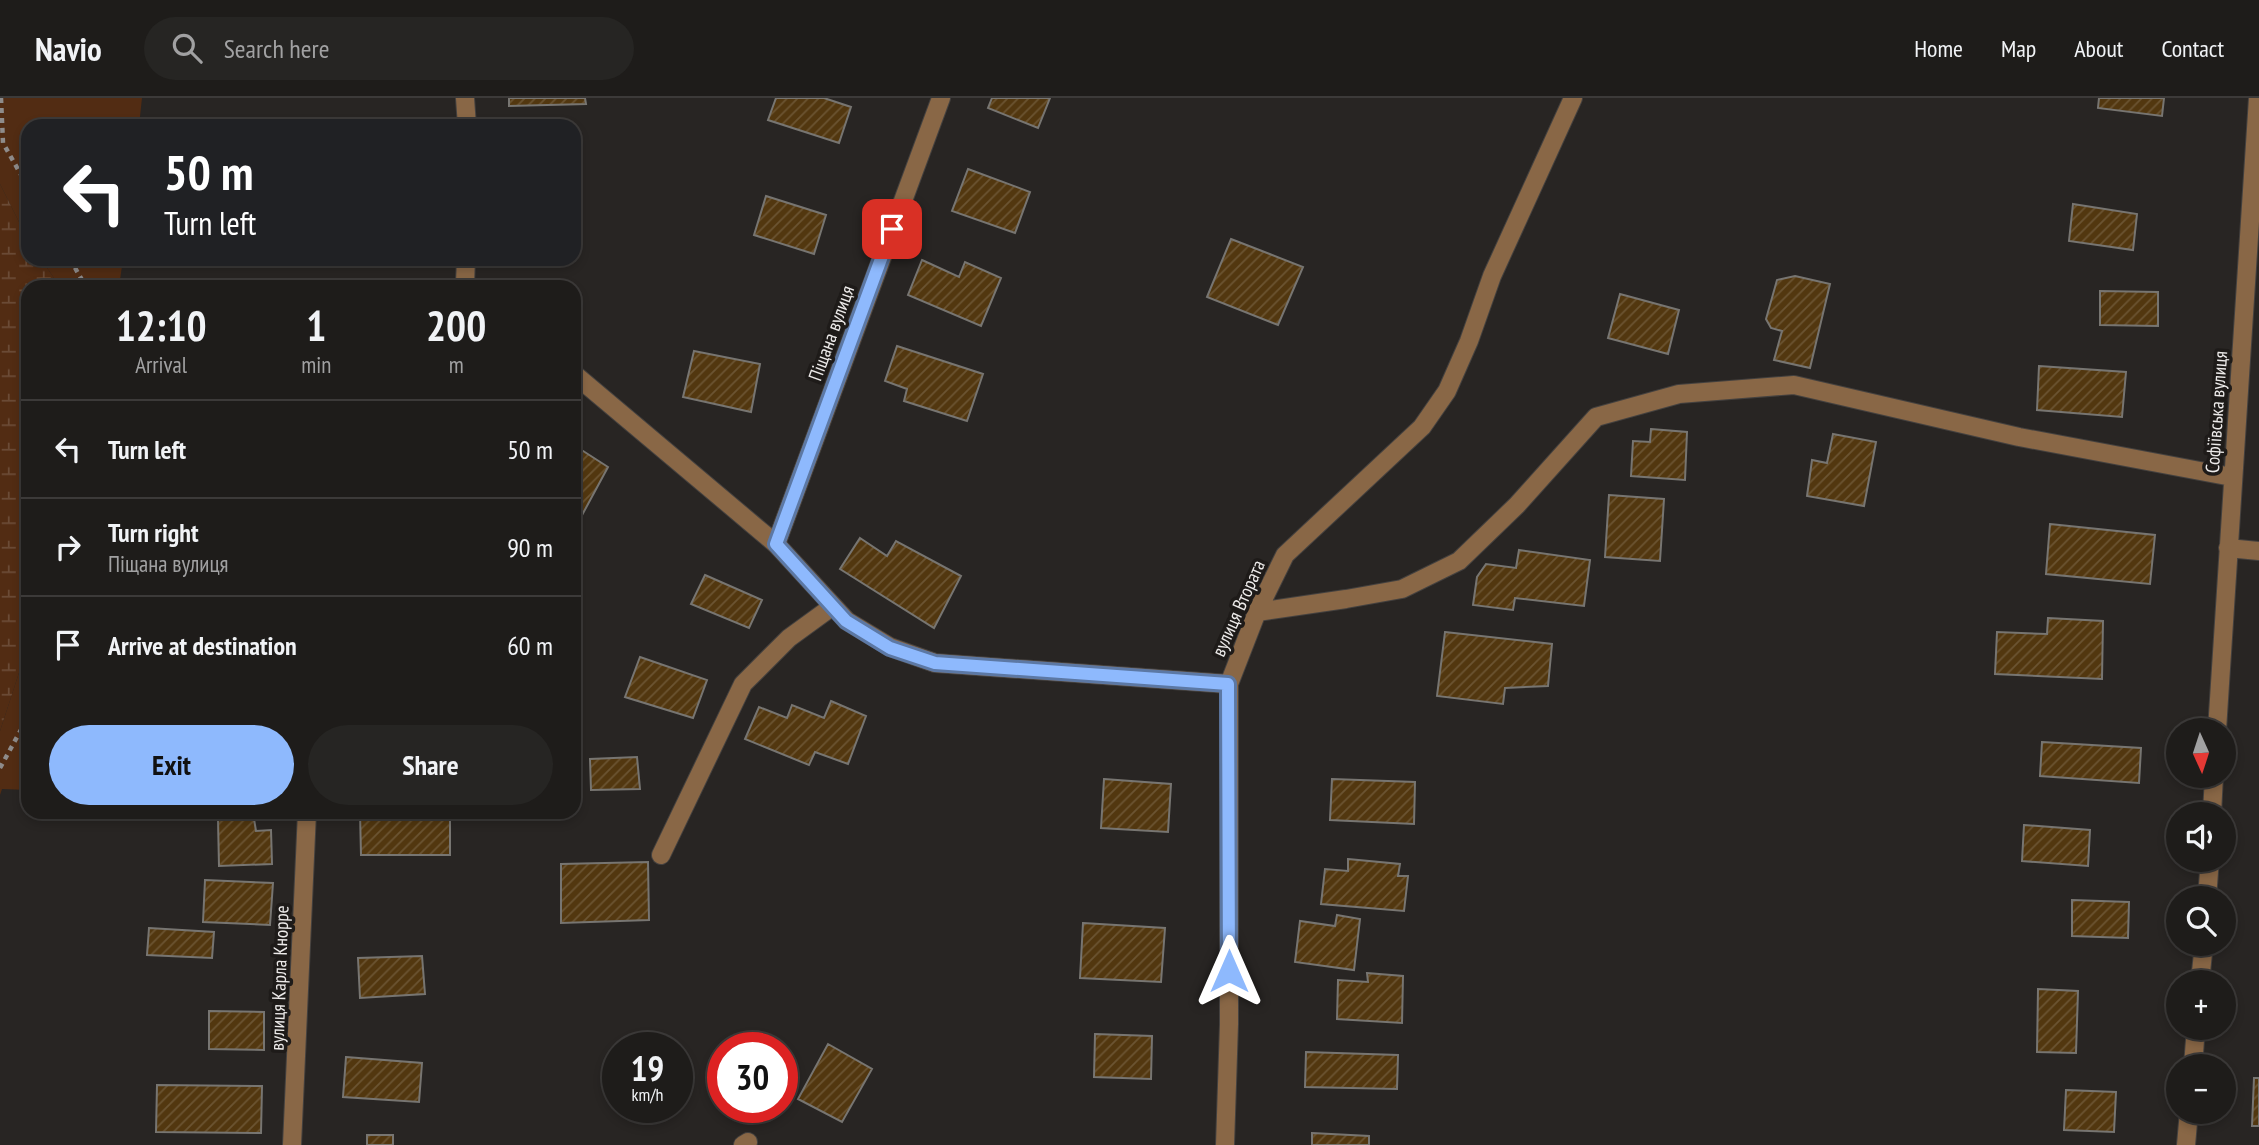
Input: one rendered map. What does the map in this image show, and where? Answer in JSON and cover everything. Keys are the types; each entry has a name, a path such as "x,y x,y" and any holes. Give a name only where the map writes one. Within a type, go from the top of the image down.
{"street":[{"path":"466,98 467,119"},
{"name":"Піщана вулиця","path":"776,544 941,98"},
{"name":"вулиця Втората","path":"1225,1145 1229,1024 1228,684 1257,612 1285,555 1422,427 1447,391 1469,341 1492,276 1573,98"},
{"name":"Софіївська вулиця","path":"2218,718 2258,98"},
{"path":"581,380 776,544 846,621 890,648 935,663 1228,684"},
{"path":"1257,612 1402,589 1459,561 1517,505 1596,417 1679,394 1794,385 2018,437 2232,477"},
{"path":"2228,548 2259,551"},
{"path":"661,855 743,684 789,638 833,606"},
{"name":"вулиця Карла Кнорре","path":"292,1145 307,819"},
{"path":"2186,1145 2188,1124"}],"path":[{"path":"1,98 3,143 21,175"},
{"path":"0,768 21,730"}],"green space":[{"path":"0,98 142,98 140,119 21,119 21,226 0,184"},
{"path":"0,184 21,226 21,266 46,266 55,280 21,280 21,666 0,731"},
{"path":"46,266 122,266 120,280 55,280"},
{"path":"21,666 21,790 2,789 0,795 0,731"}],"building":[{"path":"509,98 585,98 586,104 509,106"},
{"path":"776,98 824,98 851,107 839,143 768,120"},
{"path":"992,98 1050,98 1038,128 988,108"},
{"path":"2099,98 2164,98 2162,116 2098,108"},
{"path":"968,169 1030,192 1015,233 952,211"},
{"path":"766,196 826,215 814,254 754,235"},
{"path":"2073,204 2137,214 2133,250 2069,241"},
{"path":"1231,239 1303,267 1278,325 1207,297"},
{"path":"922,260 959,277 965,262 1001,278 981,326 908,295"},
{"path":"1795,276 1830,284 1810,368 1774,360 1782,331 1771,328 1766,319 1777,280"},
{"path":"2100,291 2158,292 2158,326 2100,325"},
{"path":"1620,294 1679,310 1668,354 1608,338"},
{"path":"897,346 983,374 967,421 904,401 907,389 885,381"},
{"path":"694,351 760,364 751,412 683,397"},
{"path":"2039,366 2126,372 2122,417 2037,410"},
{"path":"1651,429 1687,432 1685,480 1631,476 1633,441 1650,442"},
{"path":"1833,434 1876,442 1864,506 1807,496 1812,460 1827,463"},
{"path":"581,450 608,467 581,517"},
{"path":"1609,495 1664,499 1660,561 1605,557"},
{"path":"2050,524 2155,535 2150,584 2046,574"},
{"path":"860,538 887,556 896,541 961,576 934,628 840,569"},
{"path":"1519,550 1590,560 1584,606 1515,598 1513,610 1473,605 1477,577 1486,564 1516,568"},
{"path":"705,575 762,600 749,628 691,604"},
{"path":"2048,618 2103,621 2102,679 1995,674 1997,632 2047,634"},
{"path":"1445,632 1552,644 1548,686 1505,688 1503,704 1437,696"},
{"path":"640,657 707,680 693,718 625,697"},
{"path":"831,701 866,716 848,764 815,752 809,765 745,739 759,707 787,718 792,705 824,718"},
{"path":"2042,742 2141,748 2139,783 2040,776"},
{"path":"637,757 640,789 591,790 590,759"},
{"path":"1104,779 1171,784 1168,832 1101,828"},
{"path":"1332,779 1415,782 1414,824 1330,820"},
{"path":"254,819 256,831 271,830 272,864 219,866 218,820"},
{"path":"360,819 450,819 450,855 361,855"},
{"path":"2024,825 2090,830 2088,866 2022,861"},
{"path":"1348,859 1400,864 1398,876 1408,876 1404,911 1321,904 1325,869 1348,871"},
{"path":"648,862 649,920 561,923 561,864"},
{"path":"205,880 273,883 270,925 203,922"},
{"path":"2072,900 2129,902 2128,938 2072,936"},
{"path":"1337,915 1360,919 1354,970 1295,962 1300,921 1335,926"},
{"path":"1083,923 1165,928 1161,982 1080,978"},
{"path":"149,928 214,932 212,958 147,955"},
{"path":"422,956 425,994 360,998 358,958"},
{"path":"1367,973 1403,976 1402,1023 1337,1019 1338,980 1368,982"},
{"path":"2038,989 2078,991 2076,1053 2037,1052"},
{"path":"209,1011 264,1012 264,1050 209,1049"},
{"path":"1095,1034 1152,1036 1151,1079 1094,1077"},
{"path":"828,1044 872,1069 842,1122 798,1099"},
{"path":"1306,1052 1398,1055 1397,1089 1305,1087"},
{"path":"346,1057 422,1063 419,1102 343,1097"},
{"path":"2254,1078 2259,1078 2259,1126 2252,1126"},
{"path":"157,1085 262,1086 261,1133 156,1132"},
{"path":"2066,1090 2116,1092 2114,1132 2064,1130"},
{"path":"1312,1133 1369,1136 1369,1145 1312,1145"},
{"path":"367,1135 393,1135 393,1145 367,1145"}],"route":[{"path":"892,229 776,544 846,621 890,648 935,663 1228,684 1229,971"}]}
